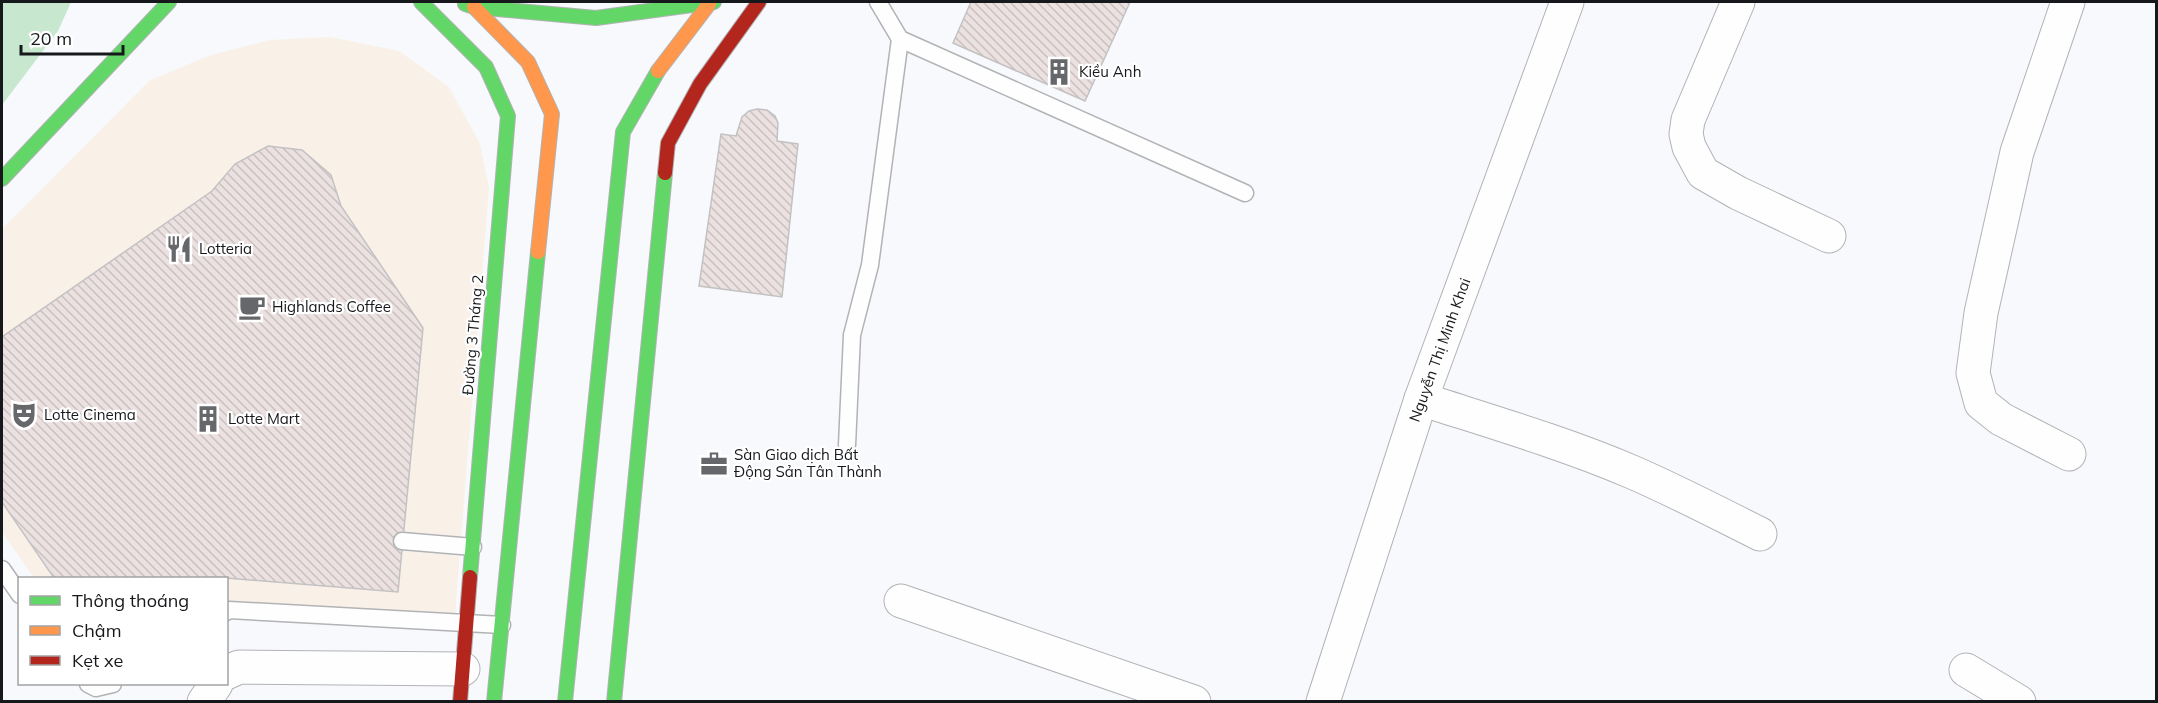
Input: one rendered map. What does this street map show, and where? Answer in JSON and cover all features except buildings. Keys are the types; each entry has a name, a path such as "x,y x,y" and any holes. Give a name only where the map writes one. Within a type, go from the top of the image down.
{"main road":[{"path":"2,179 170,2"},
{"name":"Đường 3 Tháng 2","path":"421,2 486,67 508,116 460,702"},
{"path":"457,2 474,7 596,18 711,2"},
{"path":"565,702 623,132 663,62 711,2"},
{"path":"614,702 668,143 700,84 759,2"},
{"path":"474,7 528,62 552,114 494,702"}],"street":[{"name":"Nguyễn Thị Minh Khai","path":"1323,702 1421,399 1567,2"},
{"path":"1738,2 1688,120 1686,134 1689,147 1703,173 1738,194 1829,236"},
{"path":"2068,2 2017,152 1981,313 1973,374 1980,403 2001,418 2068,454"},
{"path":"1421,399 1558,444 1630,471 1686,496 1760,534"},
{"path":"900,601 1194,702"},
{"path":"228,672 239,667 463,669"},
{"path":"1966,670 2019,702"},
{"path":"204,702 215,685"}],"lane":[{"path":"878,2 900,39 1245,193"},
{"path":"847,445 852,335 870,265 900,39"},
{"path":"402,542 473,547"},
{"path":"2,569 18,592"},
{"path":"228,611 502,625"},
{"path":"91,685 96,687 107,685"}],"shaded area":[{"path":"330,37 399,51 449,87 480,144 489,188 455,615 228,601 228,577 33,577 2,532 2,229 149,81 208,56 270,40"}],"green space":[{"path":"2,2 71,2 58,31 2,105"}],"traffic: fast":[{"path":"2,179 169,2"},
{"path":"421,2 486,67 508,116 470,577"},
{"path":"465,4 474,7 596,18 714,2"},
{"path":"565,702 623,132 658,71"},
{"path":"614,702 665,173"},
{"path":"494,702 538,252"}],"traffic: slow":[{"path":"658,71 709,4"},
{"path":"474,7 528,62 552,114 538,252"}],"traffic: jam":[{"path":"665,173 668,143 700,84 759,2"},
{"path":"460,702 470,577"}],"place":[{"name":"Kiều Anh","path":"1059,72"},
{"name":"Lotteria","path":"179,249"},
{"name":"Highlands Coffee","path":"252,307"},
{"name":"Lotte Cinema","path":"24,415"},
{"name":"Lotte Mart","path":"208,419"},
{"name":"Sàn Giao dịch Bất Động Sản Tân Thành","path":"714,464"}]}
